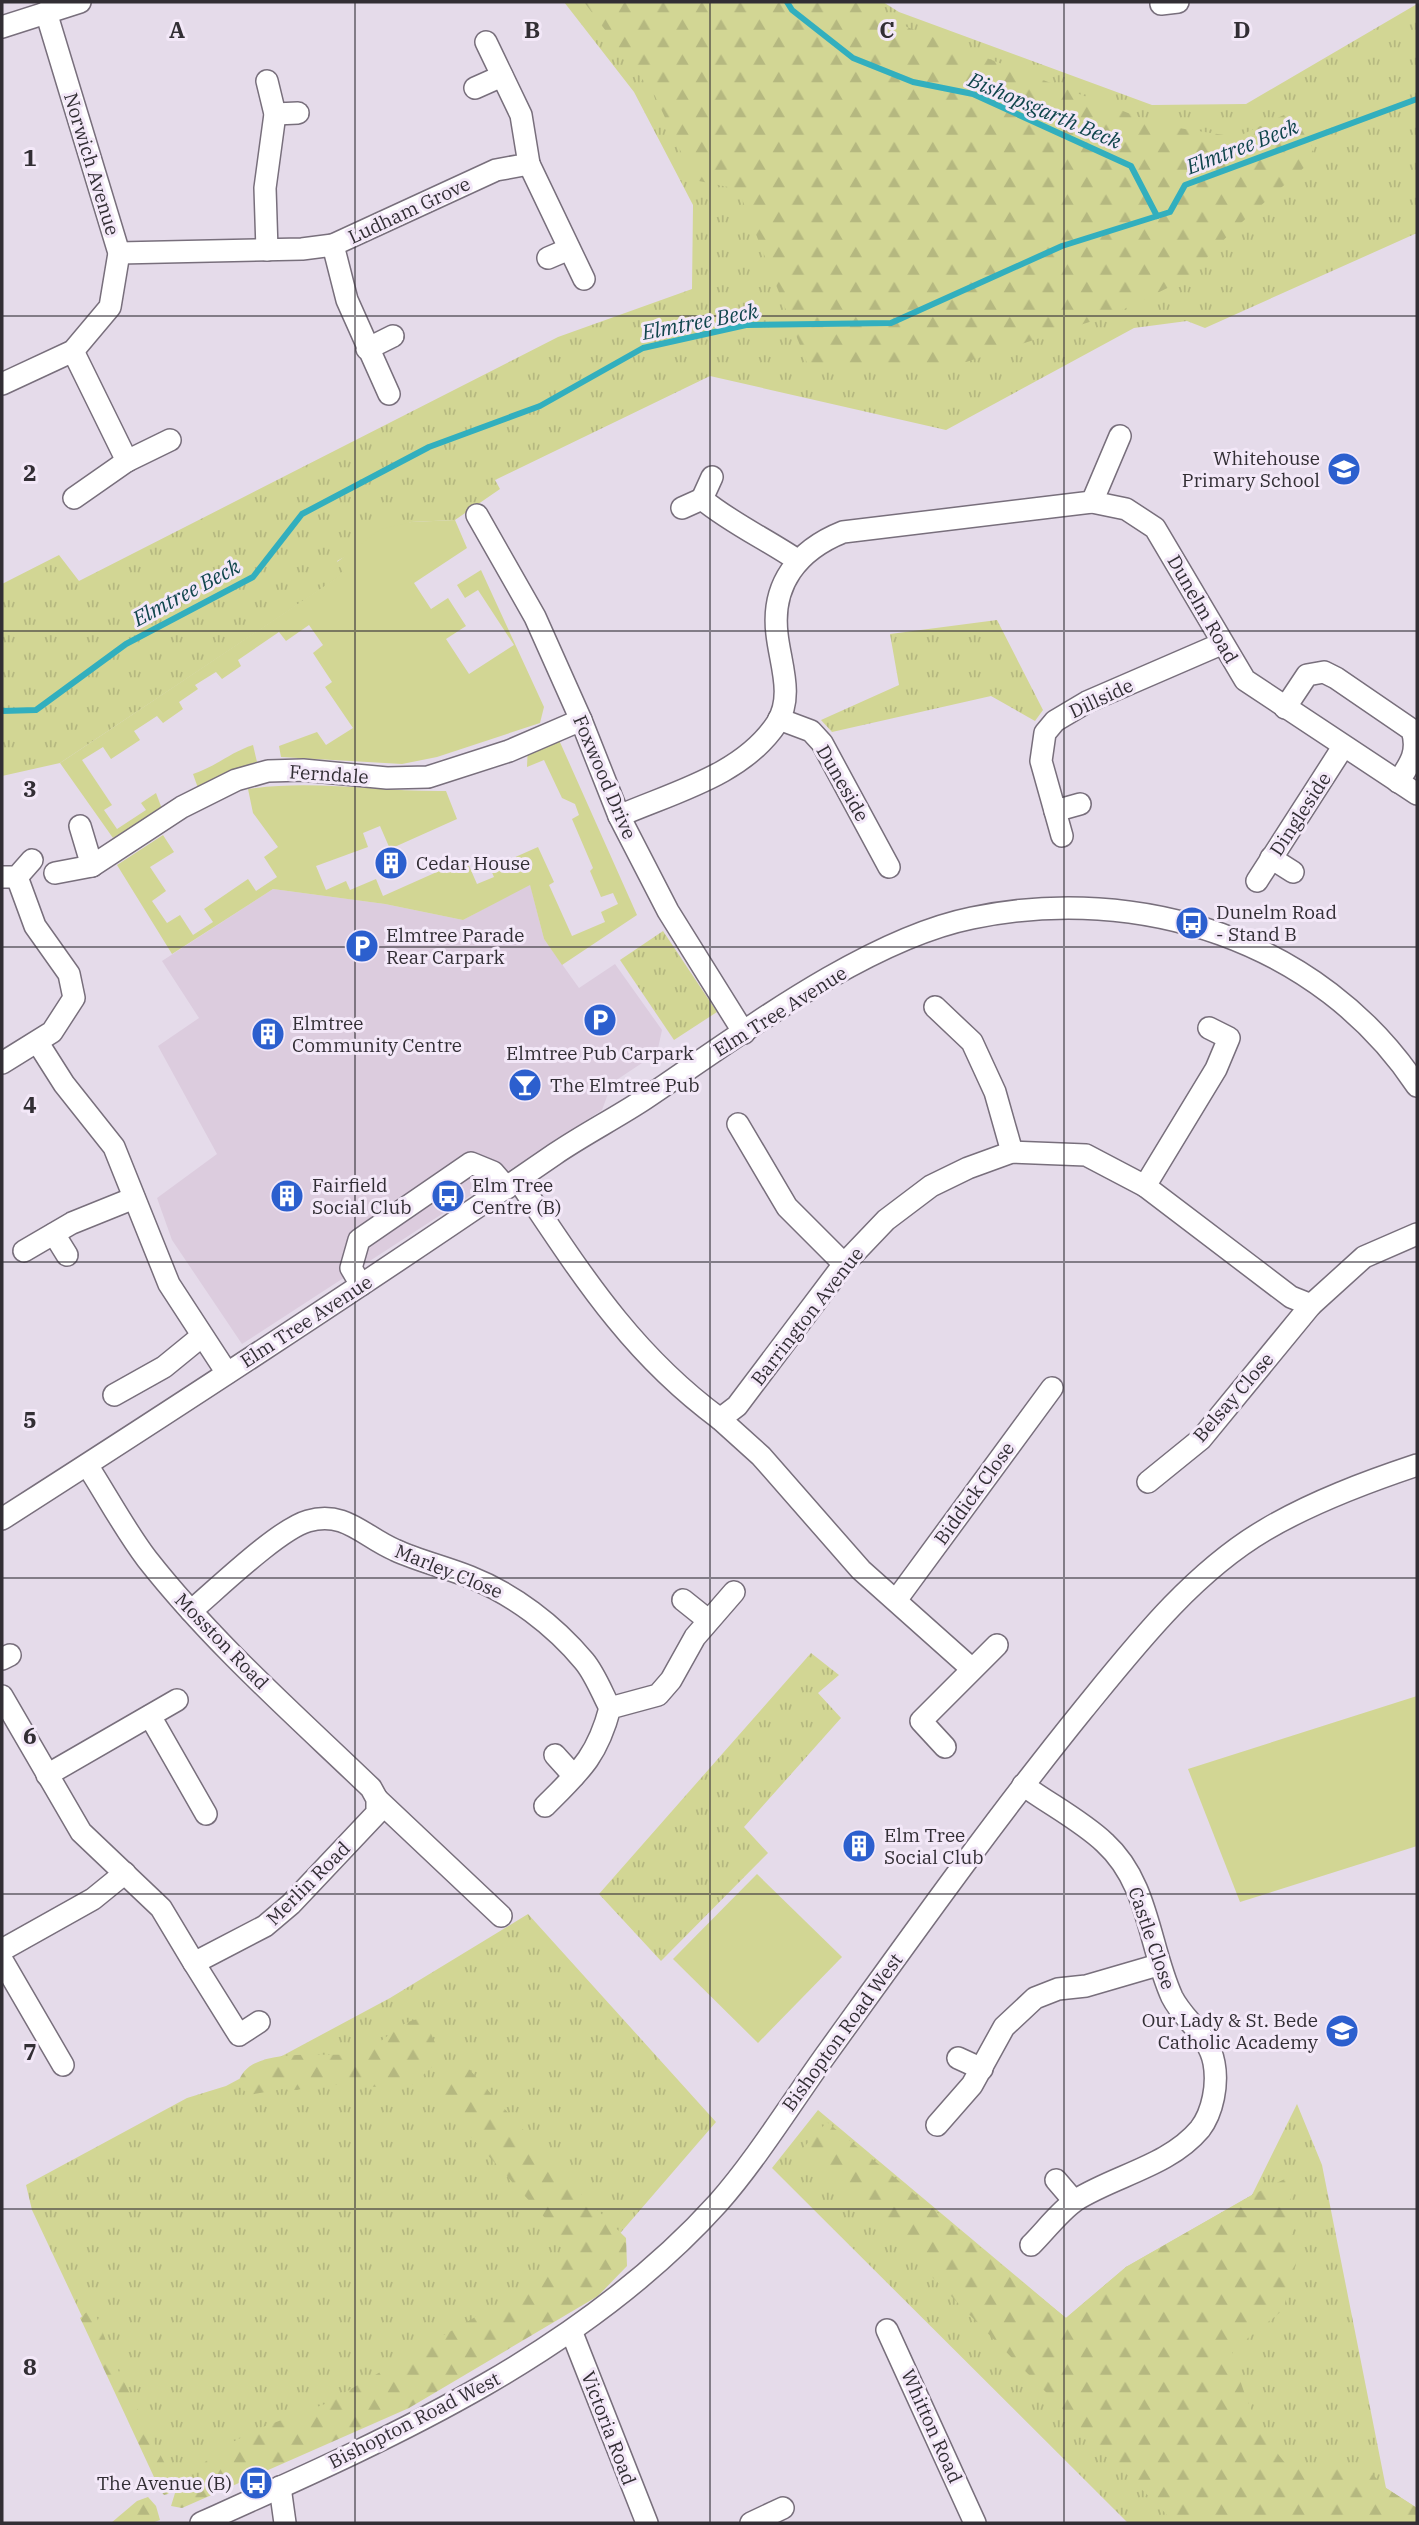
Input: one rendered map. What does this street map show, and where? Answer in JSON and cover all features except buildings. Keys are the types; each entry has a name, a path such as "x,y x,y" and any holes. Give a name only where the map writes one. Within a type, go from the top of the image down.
{"street":[{"path":"2,27 80,2"},
{"name":"Norwich Avenue","path":"2,384 73,351 110,307 119,253 46,12"},
{"path":"486,42 521,115 529,164 584,279"},
{"path":"475,88 502,76"},
{"path":"267,80 275,114 265,188 267,250"},
{"path":"275,114 298,113"},
{"name":"Ludham Grove","path":"119,253 267,250 333,245 496,170 529,164"},
{"path":"333,245 347,300 389,394"},
{"path":"548,258 569,248"},
{"path":"367,349 393,336"},
{"path":"73,351 127,461"},
{"path":"1092,502 1120,436"},
{"path":"74,498 127,461 170,440"},
{"path":"682,508 702,499 712,477"},
{"path":"702,499 725,518 765,537 797,561"},
{"name":"Dunelm Road","path":"779,719 785,701 785,677 776,634 779,590 797,561 818,544 843,532 1092,502 1126,509 1155,528 1221,644 1245,680 1417,794"},
{"name":"Foxwood Drive","path":"477,515 535,617 581,720 619,816 668,911 744,1034"},
{"name":"Dillside","path":"1062,836 1041,761 1045,733 1055,721 1087,702 1221,644"},
{"path":"1285,709 1307,675 1324,672 1336,678 1412,730 1416,741 1415,754 1398,782"},
{"path":"619,816 716,774 747,757 779,719"},
{"name":"Duneside","path":"779,719 811,731 822,743 889,867"},
{"name":"Ferndale","path":"55,873 92,866 182,807 236,780 268,771 303,770 387,778 428,777 509,751 581,720"},
{"name":"Dingleside","path":"1257,881 1343,747"},
{"path":"1055,811 1080,804"},
{"path":"80,826 92,866"},
{"path":"1271,858 1293,872"},
{"path":"2,1063 52,1032 74,998 69,974 35,926 9,877 32,860"},
{"name":"Elm Tree Avenue","path":"2,1519 837,974 921,934 980,916 1032,908 1079,907 1192,923 1238,939 1330,994 1414,1073"},
{"path":"935,1007 972,1042 995,1092 1012,1152"},
{"path":"1145,1186 1216,1069 1229,1038 1209,1028"},
{"path":"38,1043 64,1084 114,1147 169,1284 226,1373"},
{"path":"738,1124 787,1207 844,1264"},
{"name":"Barrington Avenue","path":"720,1419 737,1406 844,1264 887,1220 932,1186 968,1168 1012,1152 1086,1155 1145,1186 1291,1297 1311,1305"},
{"path":"361,1285 351,1268 359,1240 471,1163 493,1172 512,1184 631,1340 680,1389 720,1419 761,1456 861,1570 897,1599 972,1669"},
{"path":"24,1251 54,1234 134,1198"},
{"path":"54,1234 67,1255"},
{"path":"1311,1305 1364,1257 1417,1234"},
{"name":"Belsay Close","path":"1148,1482 1201,1439 1311,1305"},
{"path":"114,1395 164,1367 202,1336"},
{"name":"Biddick Close","path":"897,1599 1052,1388"},
{"name":"Mosston Road","path":"87,1465 146,1557 191,1611 233,1656 371,1788 377,1806 500,1916"},
{"name":"Bishopton Road West","path":"201,2523 415,2422 572,2333 643,2278 720,2200 1023,1785 1150,1629 1216,1566 1264,1531 1315,1504 1417,1465"},
{"name":"Marley Close","path":"191,1611 274,1542 306,1521 332,1517 365,1530 391,1549 469,1577 510,1596 552,1628 585,1663 610,1707"},
{"path":"545,1806 589,1761 601,1739 610,1707 658,1695 671,1680 708,1620 734,1592"},
{"path":"683,1600 708,1620"},
{"path":"945,1747 921,1721 997,1645"},
{"path":"2,1696 80,1832 161,1908 239,2035 259,2022"},
{"path":"47,1775 177,1700"},
{"path":"150,1716 206,1814"},
{"path":"555,1755 574,1776"},
{"name":"Castle Close","path":"1023,1785 1106,1843 1141,1898 1158,1965 1174,2001 1205,2038 1214,2064 1214,2100 1201,2127 1182,2146 1074,2201 1031,2245"},
{"name":"Merlin Road","path":"194,1963 265,1927 291,1904 377,1806"},
{"path":"2,1950 93,1899 125,1873"},
{"path":"2,1960 63,2066"},
{"path":"937,2125 972,2085 1004,2026 1035,1998 1058,1989 1086,1986 1158,1965"},
{"path":"958,2058 982,2069"},
{"path":"1056,2180 1074,2201"},
{"name":"Whitton Road","path":"887,2330 975,2523"},
{"name":"Victoria Road","path":"572,2333 647,2523"},
{"path":"280,2487 285,2523"},
{"path":"751,2523 783,2508"}],"shaded area":[{"path":"530,884 544,939 579,988 615,964 662,1030 657,1053 612,1083 602,1110 242,1344 172,1240 157,1198 217,1154 158,1046 199,1018 162,961 273,889 385,904 463,920"}],"green space":[{"path":"564,2 883,2 899,12 1152,105 1246,104 1417,4 1417,233 1205,328 1187,321 1134,328 946,430 710,376 495,480 500,489 455,520 411,522 337,561 345,573 60,763 2,776 2,584 59,555 79,581 558,337 692,289 693,205 634,92"},
{"path":"584,2 861,2 889,20 1159,125 1237,137 1301,107 1315,158 1234,229 1188,278 1114,314 966,362 809,368 738,189 694,180 655,96"},
{"path":"455,520 467,548 414,583 431,609 448,598 466,626 446,639 469,674 514,645 478,590 465,598 457,585 481,570 544,707 540,723 437,757 402,764 281,757 279,746 317,732 326,745 353,728 325,687 332,682 313,653 323,645 309,625 286,641 279,632 238,660 241,666 222,679 216,672 195,685 198,689 179,702 183,709 163,723 157,716 134,731 140,740 111,759 103,747 82,760 112,805 104,810 117,829 146,810 141,803 156,793 162,809 113,838 60,763 344,573 337,562 381,529 411,522"},
{"path":"997,620 1043,710 1035,721 991,696 832,732 821,720 899,685 890,634"},
{"path":"555,731 637,915 562,965 544,939 530,885 463,920 385,904 273,889 172,954 117,865 163,835 174,852 150,867 166,891 152,901 167,923 180,915 193,935 213,922 204,909 248,879 256,891 277,877 264,857 278,847 253,813 248,789 298,785 446,791 457,819 390,849 380,826 363,833 368,847 316,866 326,890 346,881 350,890 376,879 383,896 466,859 477,884 494,877 490,868 538,847 554,882 549,885 572,936 605,922 601,912 618,904 613,893 601,897 590,871 593,868 572,819 579,815 575,804 562,798 544,760 527,767 528,743"},
{"path":"253,745 257,762 222,774 198,788 193,774"},
{"path":"663,931 717,1012 674,1040 620,960"},
{"path":"811,1653 839,1675 818,1693 841,1718 744,1827 768,1853 661,1961 599,1894"},
{"path":"1417,1696 1417,1846 1240,1902 1188,1769"},
{"path":"757,1874 842,1957 758,2043 673,1959"},
{"path":"528,1914 716,2122 591,2267 425,2374 165,2493 32,2210 26,2185 187,2098 226,2086 390,1998"},
{"path":"418,2019 427,2025 442,2058 412,2085 370,2087 321,2084 297,2090 283,2089 249,2095 238,2085 244,2072 255,2063 287,2056 362,2052 379,2043 400,2026"},
{"path":"458,2062 468,2068 578,2191 626,2238 627,2266 598,2296 409,2408 182,2508 171,2506 175,2493 197,2481 205,2462 221,2448 260,2428 325,2404 489,2309 541,2277 568,2255 567,2242 440,2103 433,2085 448,2065"},
{"path":"1297,2104 1322,2165 1386,2488 1417,2508 1417,2523 1128,2523 772,2168 818,2110 1066,2318 1126,2267 1252,2195"},
{"path":"827,2122 1066,2318 1126,2267 1252,2195 1313,2165 1285,2207 1299,2252 1283,2310 1232,2351 1237,2369 1247,2400 1261,2428 1290,2469 1361,2463 1386,2488 1417,2508 1417,2523 1175,2523 804,2147"},
{"path":"90,2309 95,2313 116,2366 169,2472 173,2486 168,2494 164,2495 160,2490 80,2318"},
{"path":"148,2497 156,2506 160,2520 152,2523 111,2523 137,2501"}],"waterway":[{"name":"Bishopsgarth Beck","path":"787,2 792,10 853,58 913,82 973,94 1131,166 1157,216"},
{"name":"Elmtree Beck","path":"2,711 36,710 126,644 253,577 302,514 429,447 540,406 643,348 746,325 891,323 1062,246 1170,212 1185,185 1417,99"}],"place":[{"name":"Whitehouse Primary School","path":"1344,469"},
{"name":"Cedar House","path":"391,863"},
{"name":"Dunelm Road - Stand B","path":"1192,923"},
{"name":"Elmtree Parade Rear Carpark","path":"362,946"},
{"name":"Elmtree Pub Carpark","path":"600,1020"},
{"name":"Elmtree Community Centre","path":"268,1034"},
{"name":"The Elmtree Pub","path":"525,1085"},
{"name":"Fairfield Social Club","path":"287,1196"},
{"name":"Elm Tree Centre (B)","path":"448,1196"},
{"name":"Elm Tree Social Club","path":"859,1846"},
{"name":"Our Lady & St. Bede Catholic Academy","path":"1342,2031"},
{"name":"The Avenue (B)","path":"256,2483"}]}
